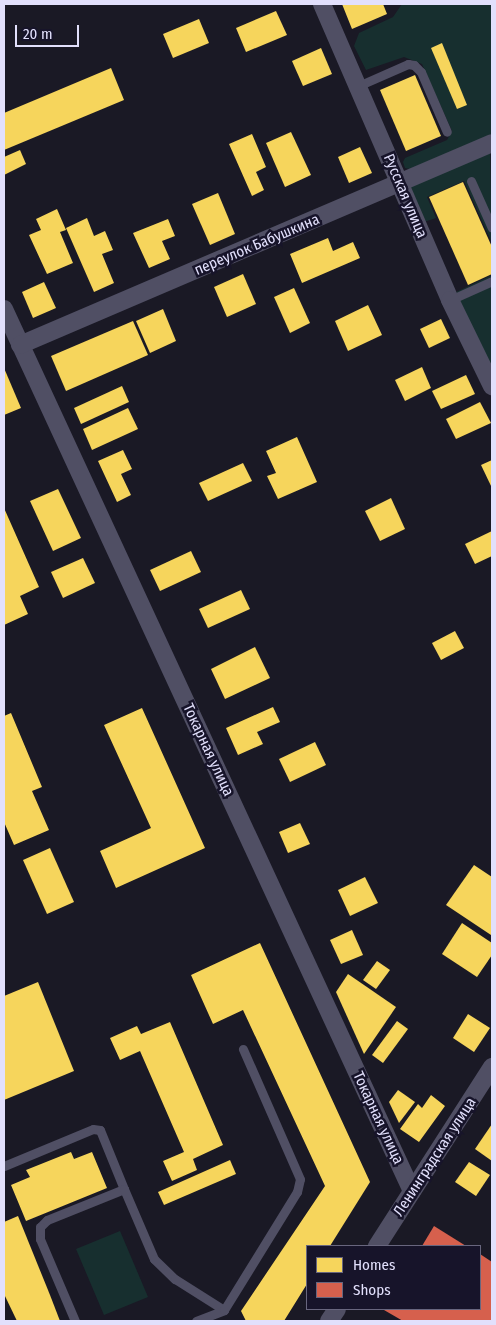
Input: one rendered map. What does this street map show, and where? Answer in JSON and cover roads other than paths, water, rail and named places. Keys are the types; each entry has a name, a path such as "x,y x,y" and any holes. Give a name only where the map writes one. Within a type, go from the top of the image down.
{"street":[{"name":"Русская улица","path":"322,4 450,300 492,386"},
{"name":"переулок Бабушкина","path":"20,345 492,143"},
{"name":"Токарная улица","path":"4,312 412,1191"},
{"name":"Ленинградская улица","path":"378,1245 492,1067"},
{"path":"329,1321 336,1310"}],"lane":[{"path":"358,86 408,64 414,65 447,132"},
{"path":"471,181 492,228"},
{"path":"450,300 492,281"},
{"path":"196,1321 224,1310 297,1192 300,1179 243,1049"},
{"path":"4,1166 93,1129 100,1130 154,1259 175,1279 224,1310"},
{"path":"75,1321 40,1239 40,1227 48,1220 124,1190"}]}
